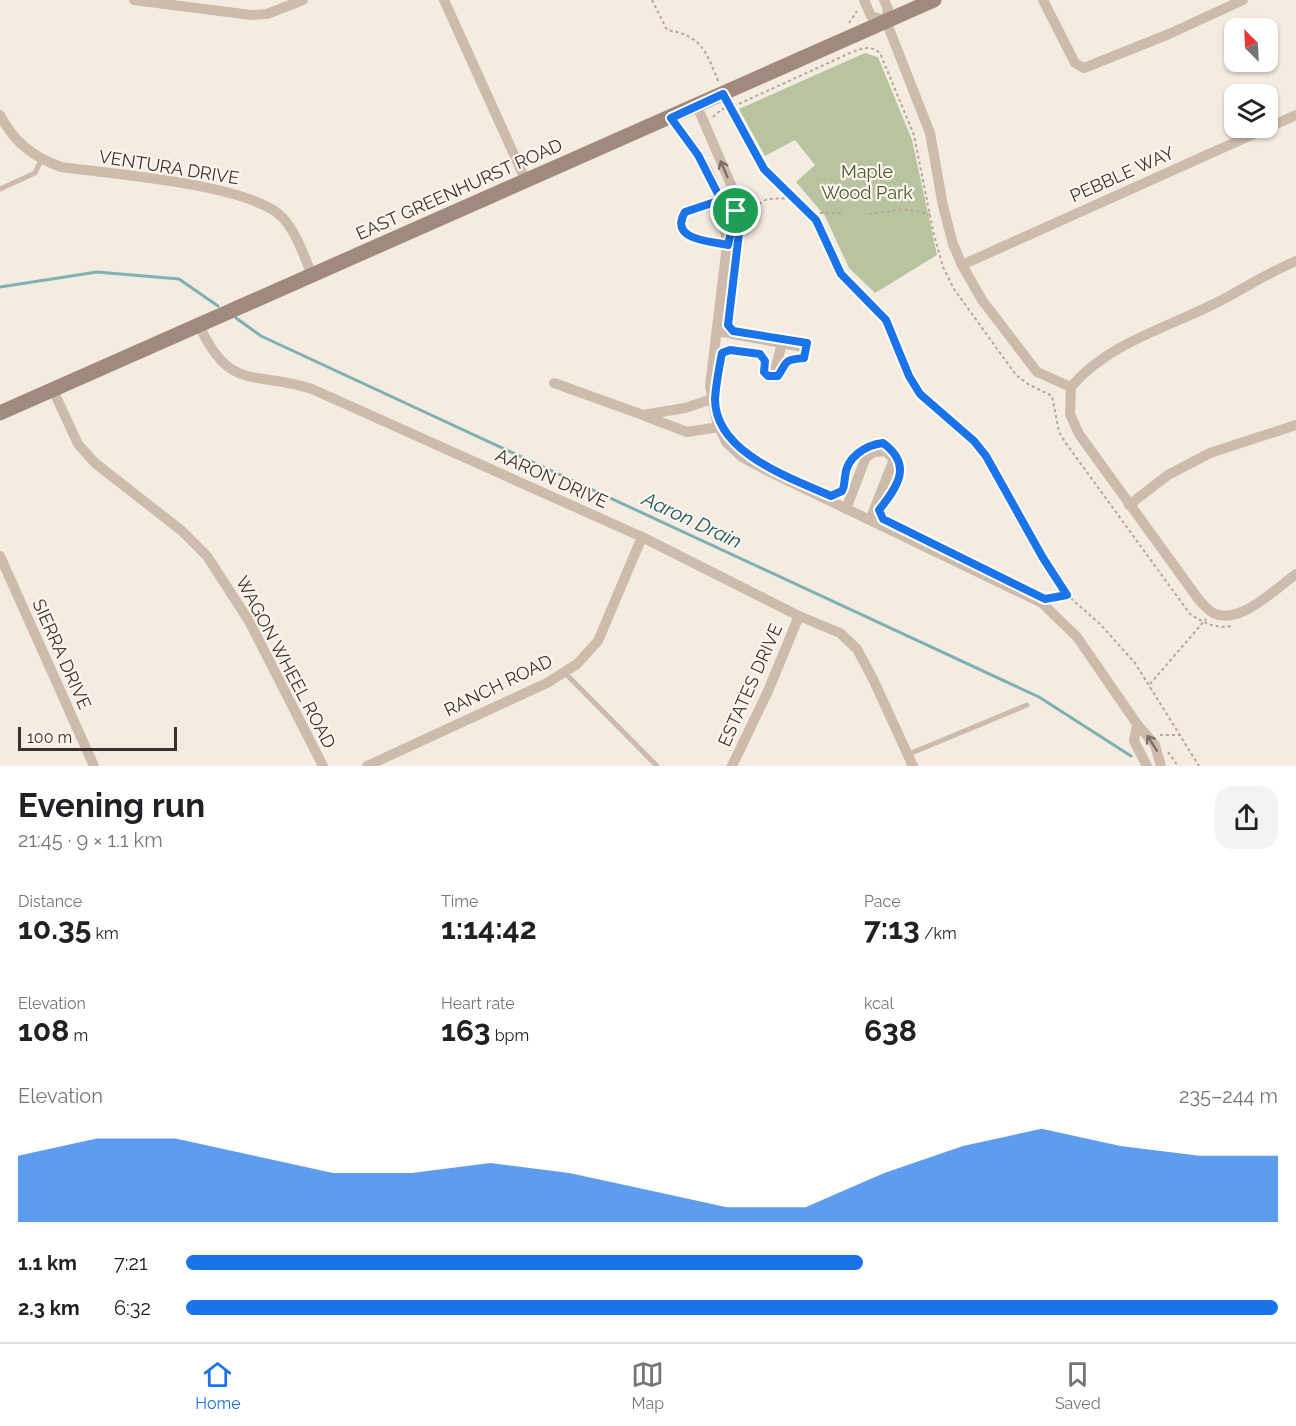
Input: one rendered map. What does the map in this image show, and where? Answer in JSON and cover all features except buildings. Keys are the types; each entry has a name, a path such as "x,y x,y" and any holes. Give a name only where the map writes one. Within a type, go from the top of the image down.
{"main road":[{"name":"EAST GREENHURST ROAD","path":"0,413 697,106 727,101 886,21 934,0"}],"street":[{"path":"134,0 251,15 267,14 303,0"},
{"path":"444,0 526,181"},
{"path":"864,0 871,16 886,21"},
{"path":"884,0 888,9 886,21 930,133 943,206 953,244 962,265 982,300 1037,372 1071,387"},
{"path":"1043,0 1070,56 1075,63 1084,68 1169,34 1243,0"},
{"path":"697,106 735,194 736,211 728,245 710,386 719,427 726,442 742,457 1042,603 1077,637 1137,724 1155,745 1161,766"},
{"name":"VENTURA DRIVE","path":"0,115 22,147 41,160 61,167 234,192 251,198 282,216 291,229 312,275"},
{"name":"PEBBLE WAY","path":"962,265 1296,115"},
{"path":"671,118 698,155 721,200 728,245"},
{"path":"1296,261 1267,273 1215,303 1133,341 1083,372 1071,387 1070,414 1079,434 1129,505 1199,600 1212,612 1227,616 1243,611 1296,574"},
{"name":"AARON DRIVE","path":"199,325 208,344 219,358 232,370 245,377 294,383 312,388 642,537 799,616 840,633 856,649 913,766"},
{"path":"717,332 804,349"},
{"path":"774,369 782,343"},
{"path":"554,383 687,432 719,427"},
{"name":"WAGON WHEEL ROAD","path":"53,390 78,444 95,464 182,531 207,556 249,621 323,766"},
{"path":"643,415 685,408 712,399"},
{"path":"1129,505 1168,475 1210,453 1296,425"},
{"path":"846,509 866,457 875,452 885,451 894,459 892,470 870,520"},
{"name":"RANCH ROAD","path":"367,766 548,683 577,664 598,641 642,537"},
{"name":"SIERRA DRIVE","path":"0,556 94,766"},
{"name":"ESTATES DRIVE","path":"732,766 768,691 799,616"},
{"path":"1137,724 1134,741 1147,766"}],"lane":[{"path":"0,189 35,173 41,160"},
{"path":"728,245 687,236 681,229 680,221 685,212 735,194"},
{"path":"564,672 657,766"},
{"path":"909,754 1028,705"}],"path":[{"path":"652,0 667,30 687,33 705,48 727,101 764,169 816,220 841,274 886,320 909,376 920,394 974,441 986,456 1043,558 1067,595 1101,625 1135,663 1199,766"},
{"path":"712,118 727,101 852,52 873,48 880,53 909,123 938,254 954,289 1016,375 1052,396 1059,432 1065,442 1184,606 1202,622 1215,627 1238,624"},
{"path":"736,211 754,207 767,199 793,198"},
{"path":"869,214 903,209 930,214"},
{"path":"808,213 843,213"},
{"path":"722,353 730,350 760,354 774,369 789,359 804,358 804,349"},
{"path":"846,484 844,475 855,458"},
{"path":"893,491 898,482 901,467"},
{"path":"1053,605 1045,599 1067,595"},
{"path":"1150,684 1212,612"},
{"path":"1148,736 1181,735"}],"green space":[{"name":"Maple Wood Park","path":"865,53 878,57 912,140 937,255 875,293 849,268 825,216 796,182 815,165 795,140 765,156 739,109"}],"waterway":[{"name":"Aaron Drain","path":"0,287 97,272 179,279 218,306"},
{"name":"Aaron Drain","path":"236,318 261,336 1039,697 1131,756"}],"route":[{"path":"723,94 764,169 816,220 841,274 886,320 909,376 920,394 974,441 986,456 1043,558 1067,595 1054,595 1045,599 883,519 879,510 898,482 901,467 894,451 883,443 868,445 859,451 844,475 846,484 842,491 831,496 749,457 729,437 715,402 722,353 730,350 760,354 765,361 764,372 768,376 778,376 789,359 804,358 807,343 733,331 728,325 742,208 736,211 728,245 687,236 681,229 680,221 685,212 721,200 698,155 671,118 723,94"}]}
